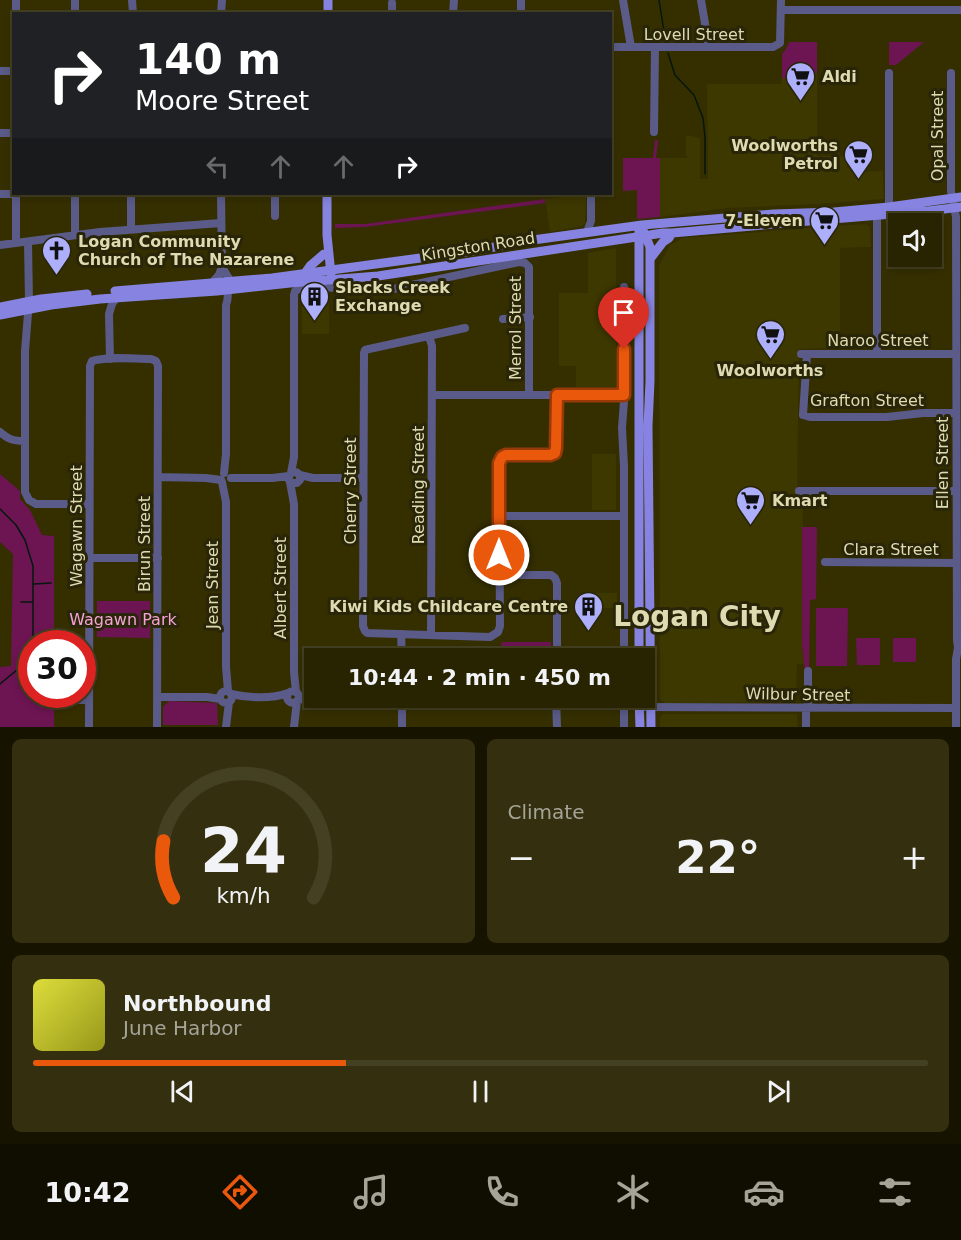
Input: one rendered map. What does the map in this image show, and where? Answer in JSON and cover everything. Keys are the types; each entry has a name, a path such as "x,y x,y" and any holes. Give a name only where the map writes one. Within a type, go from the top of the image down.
{"main road":[{"path":"327,195 328,275"},
{"name":"Kingston Road","path":"0,307 72,302 328,275 343,268 640,225 763,214 957,203"},
{"name":"Kingston Road","path":"0,315 29,305 96,293 222,286 305,273 369,278 622,238 877,215 957,203"},
{"path":"640,225 642,236 638,258 649,648"},
{"path":"650,259 672,233"},
{"path":"639,648 643,455 650,381 650,247 642,236"},
{"path":"622,238 630,244 638,258"},
{"path":"326,252 343,268"},
{"path":"305,273 326,252"},
{"path":"640,708 640,727"},
{"path":"651,708 651,727"}],"street":[{"path":"623,0 631,47"},
{"path":"701,0 709,47"},
{"path":"781,0 781,10 961,10"},
{"path":"844,0 844,10"},
{"path":"903,0 903,10"},
{"path":"392,3 392,12"},
{"name":"Lovell Street","path":"612,47 773,47 780,44 781,10"},
{"path":"654,132 655,47"},
{"path":"889,73 889,207"},
{"name":"Opal Street","path":"951,73 951,191 957,203"},
{"path":"16,195 16,243"},
{"path":"75,195 75,235"},
{"path":"131,195 131,229"},
{"path":"221,195 222,286"},
{"path":"274,216 275,195"},
{"path":"591,195 591,232"},
{"name":"Ellen Street","path":"956,727 956,659 959,648 959,574 956,563 959,501 956,491 957,203"},
{"path":"877,215 877,354"},
{"path":"0,245 131,229 221,223"},
{"path":"28,242 25,492 29,500 36,504 89,504"},
{"name":"Merrol Street","path":"295,291 301,288 317,287 380,291 523,262 527,265 529,272 529,395"},
{"path":"222,267 219,275 222,286"},
{"path":"416,271 418,284"},
{"name":"Jean Street","path":"222,286 228,301 226,305 225,478 226,696 224,717 226,724"},
{"path":"624,287 622,428 624,648"},
{"name":"Albert Street","path":"294,723 295,291"},
{"path":"109,314 117,297"},
{"path":"100,299 106,305 109,314 110,359"},
{"path":"503,319 530,317"},
{"path":"429,336 465,328"},
{"name":"Cherry Street","path":"401,634 371,634 365,632 363,626 363,356 365,350 429,336"},
{"name":"Reading Street","path":"429,336 432,346 431,635"},
{"name":"Naroo Street","path":"804,354 958,357"},
{"name":"Grafton Street","path":"804,354 802,415 810,417 887,417 923,413 956,413"},
{"name":"Wagawn Street","path":"89,630 90,366 92,361 97,359 110,359"},
{"name":"Birun Street","path":"110,359 151,359 156,361 158,366 158,727"},
{"path":"432,395 624,395"},
{"path":"402,648 401,634 490,637 498,632 500,626 499,463 506,455 555,453 557,395"},
{"path":"0,432 13,441 24,441"},
{"path":"624,455 643,455"},
{"path":"158,477 363,478"},
{"path":"799,491 956,491"},
{"path":"499,516 624,516"},
{"path":"89,558 158,558"},
{"name":"Clara Street","path":"825,562 956,563"},
{"path":"499,575 551,575 555,578 557,583 557,648"},
{"path":"806,727 808,671"},
{"path":"158,696 304,697"},
{"name":"Wilbur Street","path":"655,707 956,708"},
{"name":"Wagawn Street","path":"89,708 89,727"},
{"path":"402,708 402,727"},
{"path":"556,708 557,727"},
{"path":"624,708 624,727"}],"shaded area":[{"path":"793,73 817,73 817,156 847,156 847,167 852,172 883,171 884,199 728,208 660,217 660,158 689,158 686,155 686,135 700,138 700,179 708,179 707,84 781,84 782,78 792,78"},
{"path":"586,195 585,224 550,232 545,199"},
{"path":"863,224 870,228 871,247 840,248 840,348 799,349 797,496 803,496 802,645 804,664 797,664 796,699 792,702 664,703 660,699 659,266 670,245 683,238"},
{"path":"616,248 616,388 613,390 576,390 576,366 559,366 559,293 588,293 588,253"},
{"name":"Slacks Creek Exchange","path":"302,294 329,295 329,334 302,334"},
{"path":"592,454 616,454 616,510 592,510"},
{"path":"584,593 617,593 617,608 584,608"},
{"path":"663,714 797,714 798,727 660,727 660,717"}],"green space":[{"path":"789,42 817,42 817,73 793,73 792,78 782,78 782,54"},
{"path":"889,42 924,42 896,65 889,65"},
{"path":"655,140 658,140 656,158 660,158 660,217 637,219 637,190 623,191 623,158 653,158"},
{"path":"545,199 545,203 365,227 335,228 335,224 365,224"},
{"path":"0,474 20,491 20,499 30,510 42,535 54,536 54,630 18,630 18,708 54,708 54,727 0,727 0,667 11,666 13,554 0,542"},
{"path":"802,527 817,527 816,599 810,600 809,671 805,671 802,645"},
{"name":"Wagawn Park","path":"97,601 150,601 150,638 97,637"},
{"path":"816,608 848,608 847,666 816,666"},
{"path":"856,638 880,638 880,665 857,665"},
{"path":"893,638 916,638 916,662 893,662"},
{"path":"551,642 551,648 501,648 501,643"},
{"path":"169,701 217,703 218,725 163,725 163,707"}],"waterway":[{"path":"659,0 666,44"},
{"path":"668,53 675,75 694,95 703,118 705,174"},
{"path":"0,509 16,525 25,540 33,566 33,630"},
{"path":"34,584 51,583"},
{"path":"21,602 32,602"},
{"path":"0,684 18,669"}],"place":[{"name":"Aldi","path":"801,102"},
{"name":"Woolworths Petrol","path":"859,180"},
{"name":"7-Eleven","path":"824,246"},
{"name":"Logan Community Church of The Nazarene","path":"57,276"},
{"name":"Slacks Creek Exchange","path":"314,322"},
{"name":"Woolworths","path":"770,360"},
{"name":"Kmart","path":"751,526"},
{"name":"Kiwi Kids Childcare Centre","path":"589,632"}],"district":[{"name":"Logan City","path":"697,616"}],"route":[{"path":"499,555 499,463 502,457 555,453 557,395 624,395 624,349"}]}
